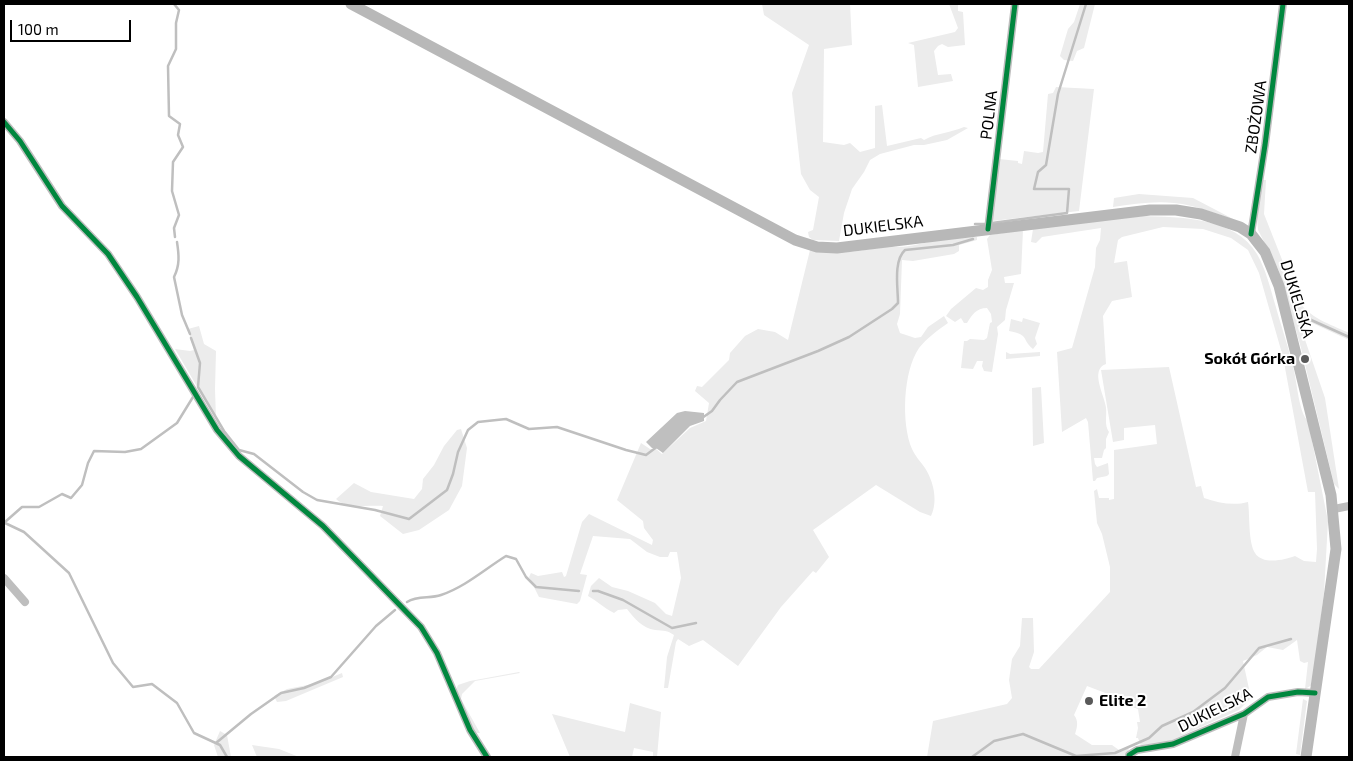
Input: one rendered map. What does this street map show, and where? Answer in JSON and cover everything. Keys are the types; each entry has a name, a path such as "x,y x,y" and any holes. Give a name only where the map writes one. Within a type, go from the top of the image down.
{"main road":[{"name":"DUKIELSKA","path":"351,4 795,240 817,247 837,248 1150,210 1176,210 1201,214 1224,220 1251,234 1266,252 1279,286 1315,425 1334,509 1336,549 1306,757"}],"street":[{"name":"POLNA","path":"988,229 1015,4"},
{"name":"ZBOŻOWA","path":"1251,234 1284,4"},
{"path":"4,122 20,141 62,206 108,254 137,297 217,430 239,456 323,526 421,627 437,653 470,730 488,757"},
{"path":"1334,509 1349,506"},
{"path":"4,578 25,602"},
{"name":"DUKIELSKA","path":"1129,757 1129,755 1137,750 1173,744 1244,714 1268,696 1298,692 1315,693"},
{"name":"DUKIELSKA","path":"1235,757 1244,714"}],"shaded area":[{"path":"762,4 850,4 852,45 824,49 823,142 844,145 850,143 860,152 875,148 875,106 882,105 887,146 921,138 924,140 964,127 968,128 947,140 914,145 880,154 870,160 852,189 844,213 839,241 813,240 809,237 808,232 813,230 819,197 810,190 801,174 792,93 809,45 764,15"},
{"path":"949,4 958,4 958,11 963,12 965,45 948,47 942,44 934,51 938,75 951,74 953,81 918,87 914,45 908,43 955,32 958,28"},
{"path":"1080,4 1095,4 1084,48 1077,51 1073,61 1064,60 1060,56 1068,29 1074,22"},
{"path":"1056,87 1094,89 1079,211 992,221 999,159 1018,161 1018,163 1022,164 1024,151 1043,152 1048,94 1053,93"},
{"path":"1262,180 1266,180 1264,214 1298,300 1314,316 1349,333 1349,340 1308,321 1301,328 1325,398 1339,489 1334,484 1301,348 1279,271 1258,230 1257,218"},
{"path":"1139,194 1193,198 1237,221 1198,208 1166,202 1113,207 1114,198"},
{"path":"1142,216 1189,219 1221,226 1247,242 1257,254 1265,272 1290,354 1302,412 1308,421 1328,521 1324,593 1312,685 1305,689 1308,662 1300,661 1297,640 1283,650 1267,647 1257,655 1243,661 1251,698 1239,710 1170,741 1141,746 1138,738 1136,738 1137,722 1140,722 1138,709 1124,704 1115,704 1108,694 1087,686 1074,715 1077,722 1075,734 1092,745 1112,745 1119,750 1129,747 1127,757 927,757 933,721 1007,704 1012,698 1009,680 1012,659 1020,646 1022,618 1033,618 1034,652 1029,667 1031,669 1039,669 1110,592 1110,567 1102,534 1097,523 1094,491 1097,489 1099,498 1114,499 1114,450 1157,444 1155,425 1124,428 1124,440 1113,442 1101,370 1169,367 1196,487 1201,486 1204,498 1237,504 1248,502 1251,542 1258,557 1274,560 1295,556 1304,561 1316,562 1315,492 1308,492 1283,357 1259,273 1248,250 1231,238 1203,229 1163,227 1122,237 1118,240 1114,263 1127,261 1132,297 1112,301 1103,316 1106,364 1101,367 1098,377 1105,403 1106,423 1109,432 1102,458 1094,458 1097,467 1108,463 1109,474 1093,481 1088,422 1086,418 1062,432 1057,352 1072,348 1095,267 1096,248 1100,240 1101,228 1042,237 1036,243 1031,242 1033,229"},
{"path":"1023,230 1021,274 1004,277 1005,283 1014,283 1005,320 997,327 998,334 992,372 984,371 983,361 977,361 973,369 961,368 964,341 970,339 984,340 987,338 990,323 992,322 991,314 987,308 980,309 967,323 964,323 961,318 955,322 946,316 951,309 976,288 983,290 988,287 988,280 992,270 987,239 990,235"},
{"path":"977,237 977,240 959,245 959,251 954,254 913,261 902,260 900,314 897,324 900,333 915,338 921,337 928,327 944,316 948,323 919,348 910,370 905,398 908,438 913,452 925,468 933,486 935,498 931,516 920,512 876,485 813,530 829,557 816,573 813,571 781,607 738,666 703,640 689,646 678,639 668,688 664,688 667,657 674,635 667,631 646,627 636,620 627,609 618,610 614,613 588,596 591,586 599,578 612,587 628,591 655,603 666,614 672,616 681,578 677,552 670,552 668,557 660,557 647,552 630,539 593,536 580,574 587,575 580,601 577,604 539,597 529,577 531,573 538,576 562,572 564,577 566,576 582,522 589,514 652,545 653,540 644,528 643,521 617,500 641,443 650,449 656,449 662,454 690,428 706,421 709,403 695,391 697,386 702,387 729,360 730,353 745,336 758,329 775,332 788,340 810,250 820,252 851,252"},
{"path":"1023,318 1040,323 1035,338 1037,344 1033,349 1023,336 1009,331 1011,319 1022,322"},
{"path":"199,326 204,344 216,351 216,419 175,349 194,350 188,329"},
{"path":"1006,352 1010,354 1040,352 1040,356 1006,359"},
{"path":"1041,387 1044,443 1033,446 1032,388"},
{"path":"685,411 704,413 704,421 690,426 663,453 656,448 652,448 646,442 677,413"},
{"path":"461,429 467,448 462,486 449,510 419,530 403,534 380,516 383,506 358,506 346,504 336,499 354,483 371,492 414,499 422,489 423,479 434,465 444,446 457,430"},
{"path":"519,672 475,681 462,694 461,699 480,733 477,733 470,724 456,690 458,685 470,681"},
{"path":"342,673 343,677 286,701 277,702 274,696 287,689 318,683"},
{"path":"1303,699 1307,701 1300,755 1296,754"},
{"path":"630,703 661,712 657,757 653,757 653,752 634,748 632,757 570,757 552,714 625,732"},
{"path":"220,731 227,735 231,757 218,757 214,745"},
{"path":"252,745 279,749 299,757 257,757"}],"waterway":[{"path":"174,4 179,10 176,23 176,49 168,66 169,116 180,124 178,135 183,147 173,162 172,191 179,215 174,228 175,237"},
{"path":"992,223 1067,213 1069,189 1034,189 1038,172 1046,165 1058,94 1086,4"},
{"path":"975,224 985,224"},
{"path":"702,418 712,411 737,382 849,337 892,309 898,303 898,268 901,255 905,250 953,245 973,239"},
{"path":"177,242 178,260 174,277 182,315 190,334"},
{"path":"1300,315 1349,337"},
{"path":"191,338 200,363 198,387 224,431 239,450 254,454 303,492 317,500 375,510 409,519 447,490 458,452 468,430 478,422 506,419 529,429 557,427 646,455 658,446"},
{"path":"5,522 22,507 39,507 62,494 71,498 82,485 88,463 94,451 125,452 141,449 177,423 193,397"},
{"path":"5,523 24,532 69,573 113,663 133,687 152,684 177,703 194,733 220,745 227,757"},
{"path":"407,602 450,592 467,583 506,556 516,559 526,577 536,587 579,591"},
{"path":"593,591 623,600 672,628 696,623"},
{"path":"216,743 251,714 281,693 304,688 331,677 376,626 395,610"},
{"path":"972,757 994,741 1023,734 1076,756 1115,753 1149,738 1162,726 1193,712 1225,688 1259,648 1291,639"}],"cycle path":[{"path":"988,229 1015,4"},
{"path":"1251,234 1265,145 1283,4"},
{"path":"4,122 20,141 62,206 108,254 137,297 217,430 239,456 323,526 421,627 437,653 470,730 487,757"},
{"path":"1129,757 1129,755 1137,750 1173,744 1244,714 1268,697 1298,692 1315,693"}],"place":[{"name":"Sokół Górka","path":"1305,359"},
{"name":"Elite 2","path":"1089,701"}]}
